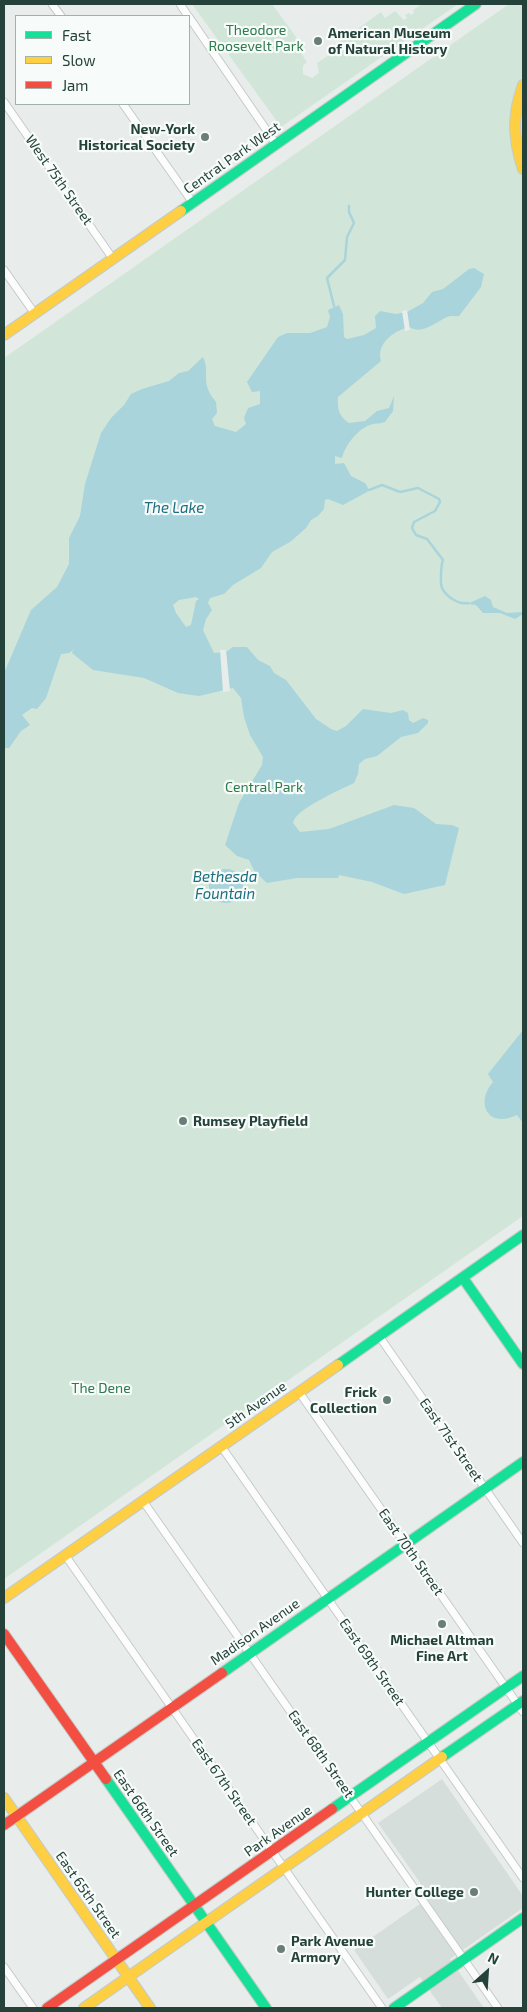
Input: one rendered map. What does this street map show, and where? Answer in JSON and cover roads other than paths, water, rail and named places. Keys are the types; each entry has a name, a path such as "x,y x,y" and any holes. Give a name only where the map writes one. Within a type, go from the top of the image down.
{"main road":[{"name":"Central Park West","path":"4,335 476,4"},
{"path":"523,85 515,106 512,124 523,169"},
{"name":"5th Avenue","path":"4,1598 523,1236"},
{"path":"463,1278 523,1364"},
{"name":"Madison Avenue","path":"4,1825 523,1462"},
{"name":"East 66th Street","path":"4,1634 266,2008"},
{"name":"Park Avenue","path":"48,2008 523,1676"},
{"path":"84,2008 440,1759 522,1706"},
{"name":"East 65th Street","path":"4,1798 150,2008"},
{"path":"394,2008 523,1918"}],"street":[{"path":"52,4 60,15"},
{"path":"180,4 188,15"},
{"path":"190,17 276,144"},
{"name":"West 75th Street","path":"4,102 113,259"},
{"path":"124,105 193,202"},
{"path":"4,270 35,314"},
{"name":"East 71st Street","path":"379,1336 523,1543"},
{"name":"East 70th Street","path":"299,1392 506,1687 522,1706"},
{"name":"East 69th Street","path":"221,1446 523,1878"},
{"name":"East 68th Street","path":"143,1501 498,2008"},
{"name":"East 67th Street","path":"65,1555 382,2008"},
{"path":"4,1967 33,2008"}],"water":[{"name":"The Lake","path":"474,268 484,274 481,287 459,316 448,316 424,329 419,330 409,327 392,335 383,344 380,355 381,361 338,397 339,412 349,423 365,421 377,411 389,408 394,396 393,411 385,422 373,424 363,429 349,442 342,458 335,456 335,464 344,463 351,476 365,483 369,490 343,505 328,499 325,500 324,509 318,516 311,520 306,528 290,542 272,552 261,568 233,585 224,594 210,598 208,603 212,610 206,619 203,630 214,653 226,652 233,647 247,647 258,660 270,666 274,673 286,680 316,719 331,729 337,731 346,726 363,709 391,713 403,710 408,713 409,720 413,723 423,718 428,720 428,723 418,733 401,737 377,756 365,759 359,764 358,774 354,783 309,806 301,812 293,823 300,832 329,829 394,805 414,808 436,824 452,825 459,828 445,885 404,894 372,882 339,875 338,878 297,878 267,883 255,872 249,860 237,856 225,845 239,803 262,765 263,757 250,735 244,717 241,698 233,688 199,696 178,693 144,678 93,670 72,653 73,650 69,653 61,654 46,698 37,709 32,708 22,715 30,725 21,731 9,748 4,748 4,673 31,610 57,587 69,564 69,538 80,516 85,484 101,433 131,394 169,381 179,373 188,371 203,357 208,389 216,402 217,413 212,419 215,426 236,432 246,424 244,418 248,408 260,404 260,391 252,392 247,382 278,337 287,333 310,333 327,327 330,317 328,310 339,305 343,314 344,337 347,339 364,335 376,328 375,316 380,311 396,314 407,312 423,303 432,292 443,289 469,269","holes":["196,597 199,599 196,601 191,625 186,627 173,605 179,600"]},
{"path":"485,596 491,600 493,607 507,613 522,612 523,614 515,619 500,613 483,613 476,605 467,604"},
{"name":"Bethesda Fountain","path":"226,869 238,874 243,886 238,898 226,903 214,898 209,886 214,874"},
{"path":"523,1030 523,1123 517,1115 507,1119 492,1117 487,1112 485,1098 487,1090 493,1082 488,1074"}],"waterway":[{"path":"334,306 327,278 345,260 347,237 354,223 349,212 349,206"},
{"path":"369,490 382,485 400,492 418,488 439,499 440,502 435,511 414,522 412,528 416,535 427,539 443,560 441,586 444,591 456,601 468,603"}],"place":[{"name":"American Museum of Natural History","path":"318,41"},
{"name":"New-York Historical Society","path":"205,137"},
{"name":"Rumsey Playfield","path":"183,1121"},
{"name":"Frick Collection","path":"387,1400"},
{"name":"Michael Altman Fine Art","path":"442,1624"},
{"name":"Hunter College","path":"474,1892"},
{"name":"Park Avenue Armory","path":"281,1949"}],"park label":[{"name":"Theodore Roosevelt Park","path":"256,38"},
{"name":"Central Park","path":"264,787"},
{"name":"The Dene","path":"101,1388"}]}
